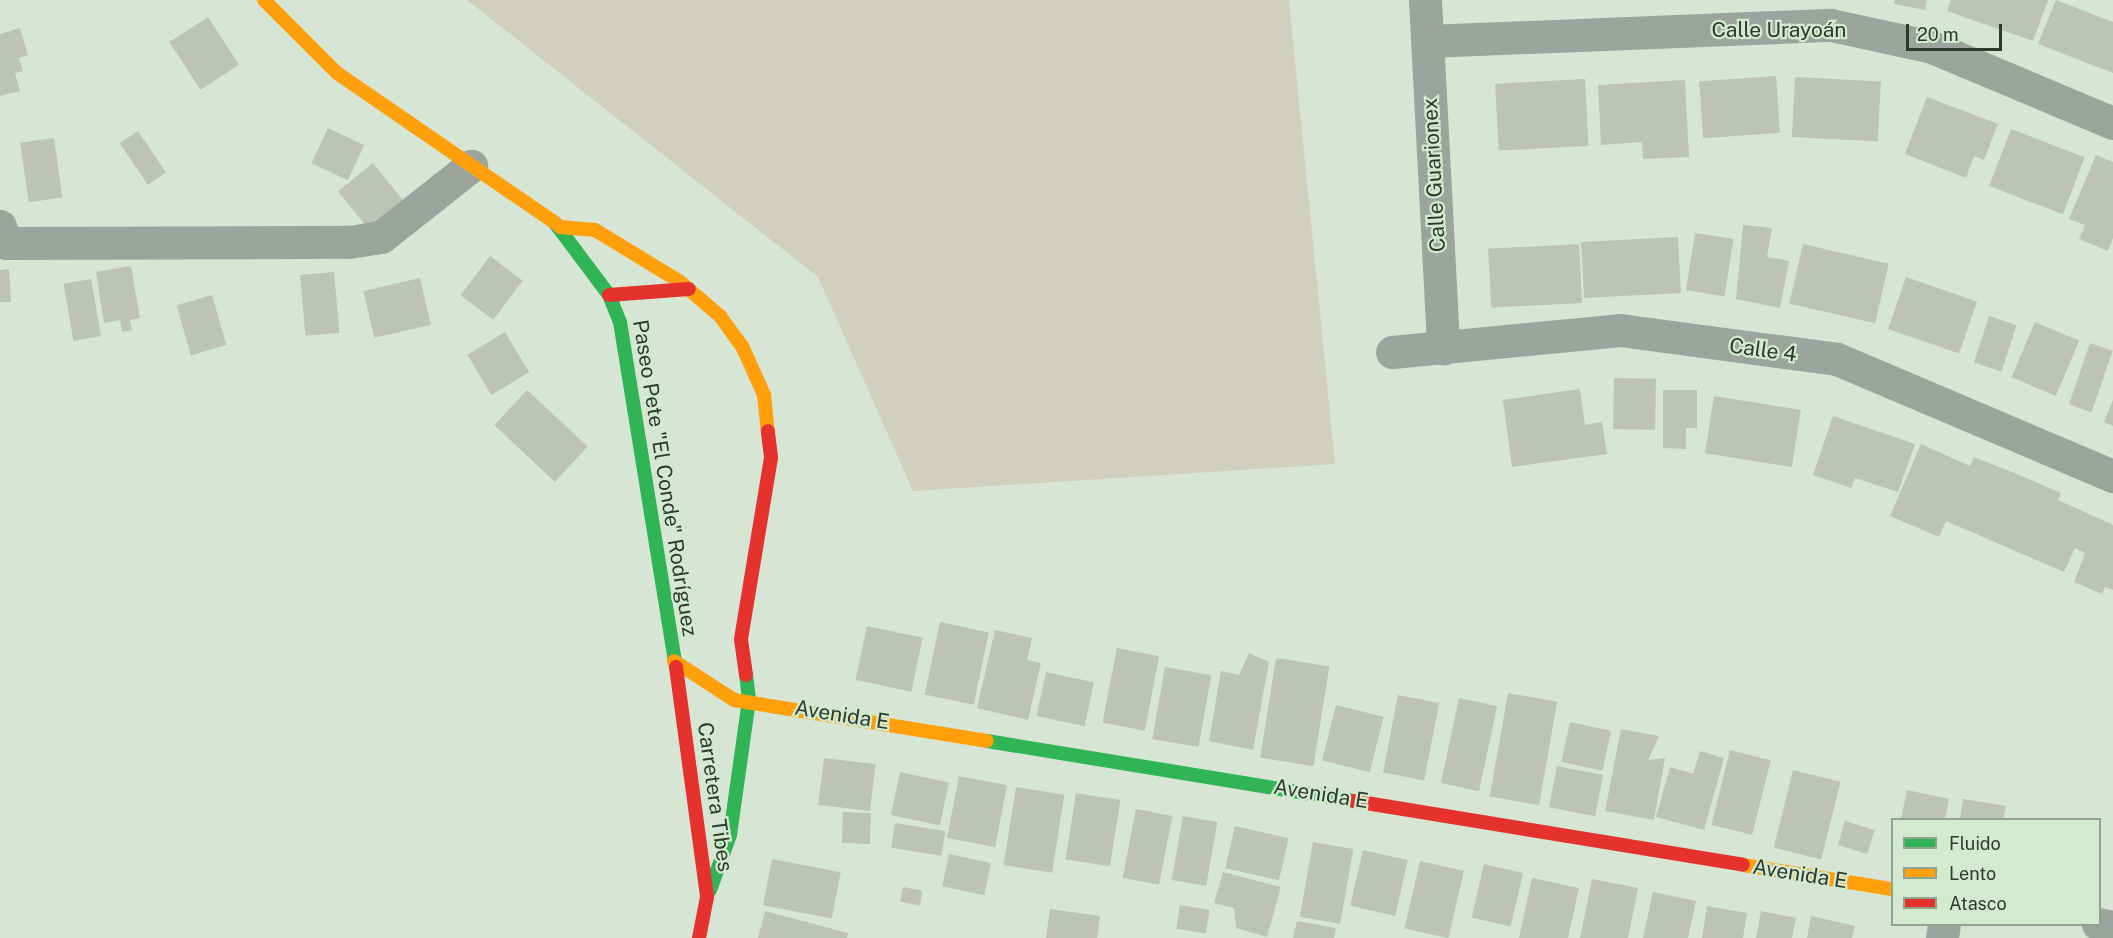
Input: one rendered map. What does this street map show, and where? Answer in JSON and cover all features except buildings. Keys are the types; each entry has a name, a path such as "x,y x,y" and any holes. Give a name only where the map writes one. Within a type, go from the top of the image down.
{"street":[{"name":"Paseo Pete \"El Conde\" Rodríguez","path":"264,0 337,73 471,166 503,183 560,227 609,295 620,322 635,397 674,661"},
{"name":"Calle Guarionex","path":"1425,0 1443,349"},
{"name":"Calle Urayoán","path":"1428,41 1831,26 1932,47 2113,123"},
{"path":"0,226 6,243 349,242 381,237 471,166"},
{"path":"560,227 595,230 689,290 726,324 764,395 771,457 741,639 749,699 730,835 707,897"},
{"path":"609,295 644,289 689,290"},
{"name":"Calle 4","path":"1392,352 1443,349 1620,330 1837,359 2113,476"},
{"name":"Avenida E","path":"674,661 734,700 749,699 1891,889"},
{"name":"Carretera Tibes","path":"674,661 707,897 699,938"}],"green space":[{"path":"467,0 1289,0 1335,464 913,491 818,277"}],"traffic: fast":[{"path":"555,223 609,295 620,322 676,667"},
{"path":"710,890 730,835 749,699 746,675"},
{"path":"987,741 1354,801"}],"traffic: slow":[{"path":"264,0 337,73 555,223"},
{"path":"560,227 595,230 679,281 720,316 743,348 764,395 768,431"},
{"path":"674,661 734,700 987,741"},
{"path":"1743,865 1891,889"}],"traffic: jam":[{"path":"609,295 689,289"},
{"path":"746,675 741,639 771,457 768,431"},
{"path":"676,667 707,897 699,938"},
{"path":"1354,801 1743,865"}]}
